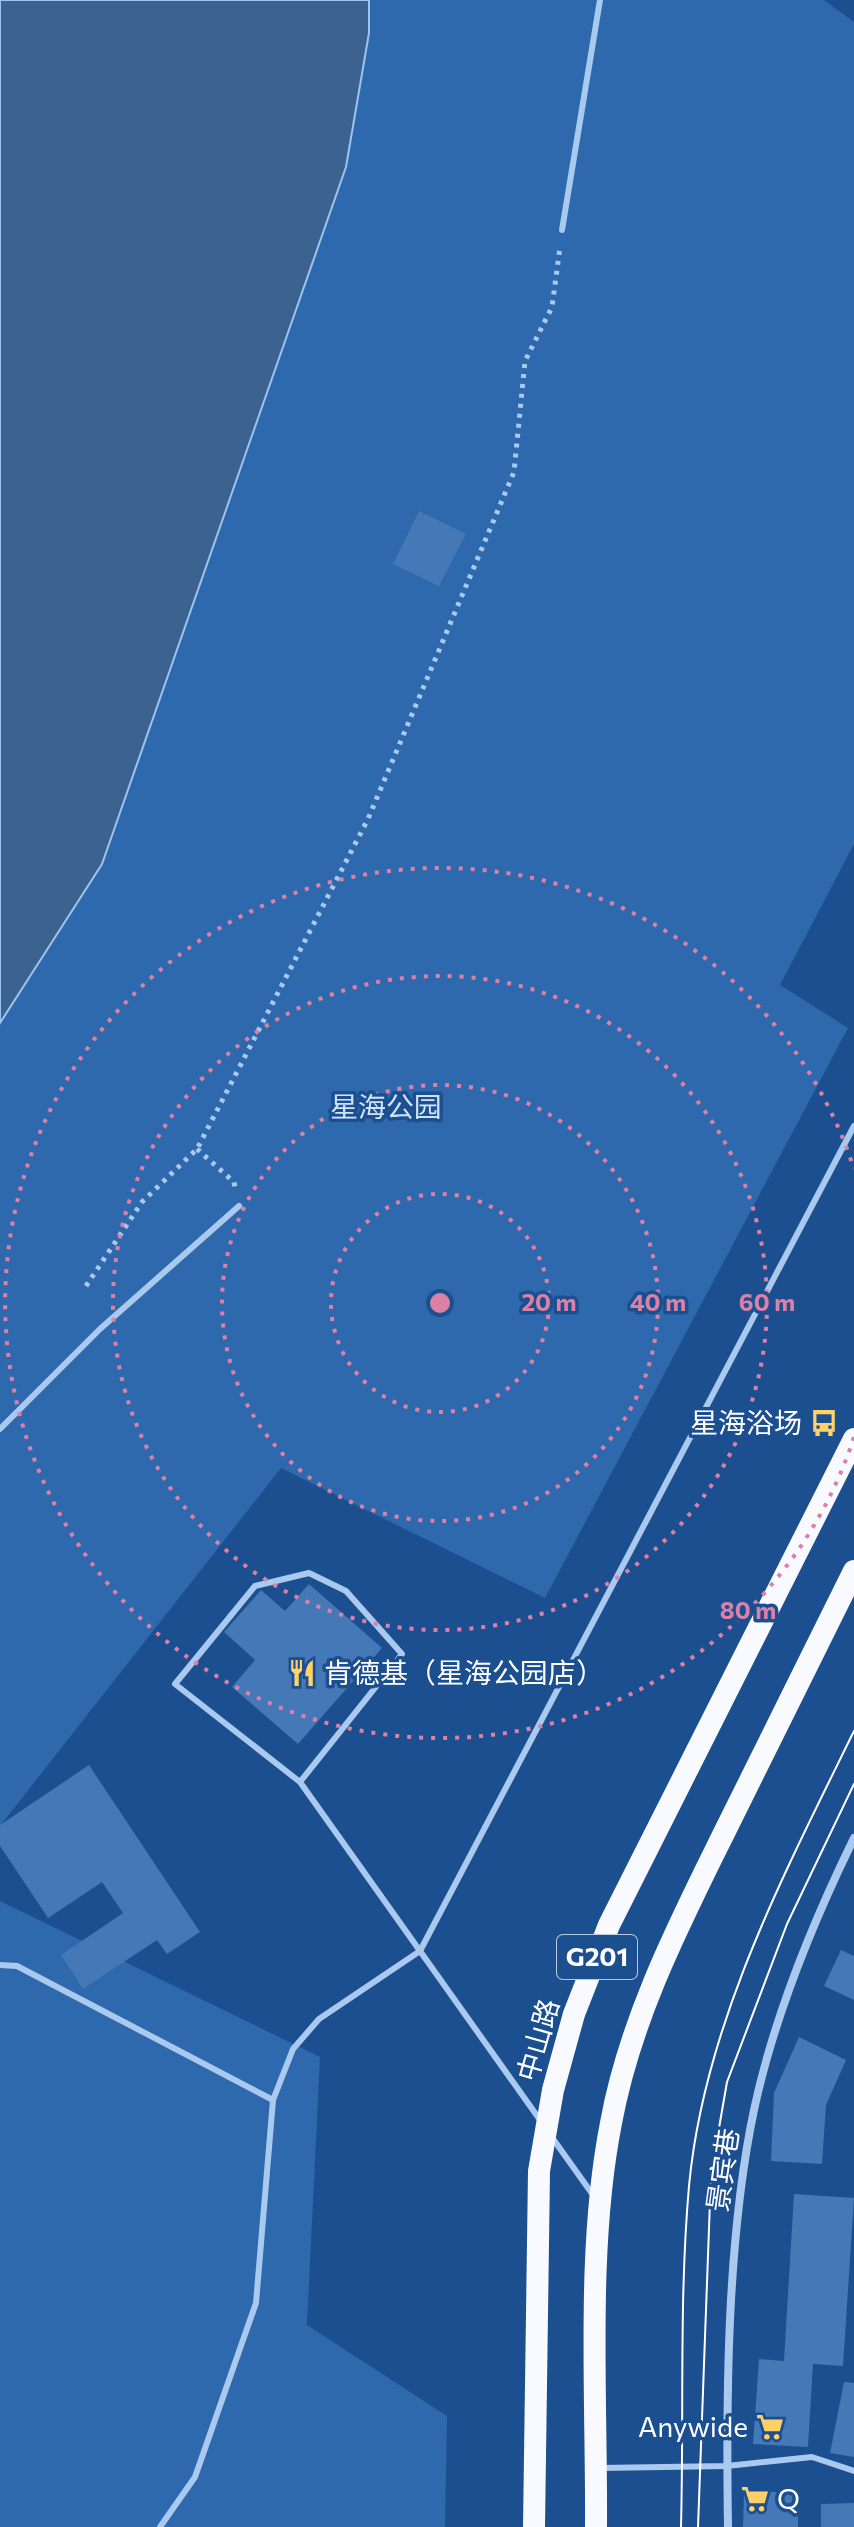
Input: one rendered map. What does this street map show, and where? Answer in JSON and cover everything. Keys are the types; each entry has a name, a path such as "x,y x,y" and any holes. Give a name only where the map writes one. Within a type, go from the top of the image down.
{"highway":[{"name":"中山路","path":"534,2527 539,2171 553,2090 574,2014 609,1925 854,1439"},
{"name":"G201","path":"596,2527 600,2205 611,2121 633,2041 669,1945 854,1571"}],"street":[{"name":"景宾巷","path":"728,2527 727,2466 735,2269 742,2177 754,2108 787,1997 823,1900 854,1838"}],"lane":[{"path":"562,230 600,0"},
{"path":"160,2527 195,2477 256,2303 273,2100 293,2049 319,2019 420,1951 854,1126"},
{"path":"0,1429 100,1329 239,1206"},
{"path":"300,1782 402,1654 346,1591 309,1573 255,1586 175,1684 300,1782 600,2205"},
{"path":"0,1965 17,1966 273,2100"},
{"path":"596,2468 727,2466 812,2457 854,2471"}],"path":[{"path":"86,1286 142,1202 197,1149 368,819 514,472 525,361 552,307 562,230"},
{"path":"197,1149 234,1182 239,1206"}],"green space":[{"name":"星海公园","path":"369,0 824,0 854,22 854,844 780,985 848,1028 545,1598 281,1468 0,1826 0,1023 102,864 346,167 369,33"},
{"path":"0,1901 320,2057 307,2325 447,2416 445,2527 0,2527"}],"shaded area":[{"path":"0,0 369,0 369,33 346,167 102,864 0,1023"}],"building":[{"path":"419,511 466,534 439,586 393,564"},
{"name":"肯德基（星海公园店）","path":"309,1584 382,1648 298,1744 232,1687 255,1660 224,1632 261,1590 285,1611"},
{"path":"89,1765 200,1932 167,1954 157,1940 83,1989 61,1955 123,1913 102,1882 48,1918 0,1846 0,1825"},
{"path":"841,1950 854,1956 854,2000 824,1986"},
{"path":"799,2037 846,2060 826,2105 822,2164 771,2161 774,2093"},
{"path":"794,2194 854,2198 843,2366 813,2364 808,2447 753,2444 759,2359 784,2361"},
{"path":"844,2382 854,2383 854,2457 830,2453"},
{"path":"744,2492 798,2492 798,2527 743,2527"},
{"path":"854,2503 854,2527 821,2527 821,2504"}],"tram line":[{"path":"681,2527 684,2271 689,2186 698,2126 711,2067 751,1952 854,1731"},
{"path":"698,2527 711,2174 727,2082 787,1924 854,1784"}],"place":[{"name":"星海浴场","path":"824,1423"},
{"name":"肯德基（星海公园店）","path":"302,1673"},
{"name":"Anywide","path":"770,2427"},
{"name":"Q","path":"755,2499"}]}
